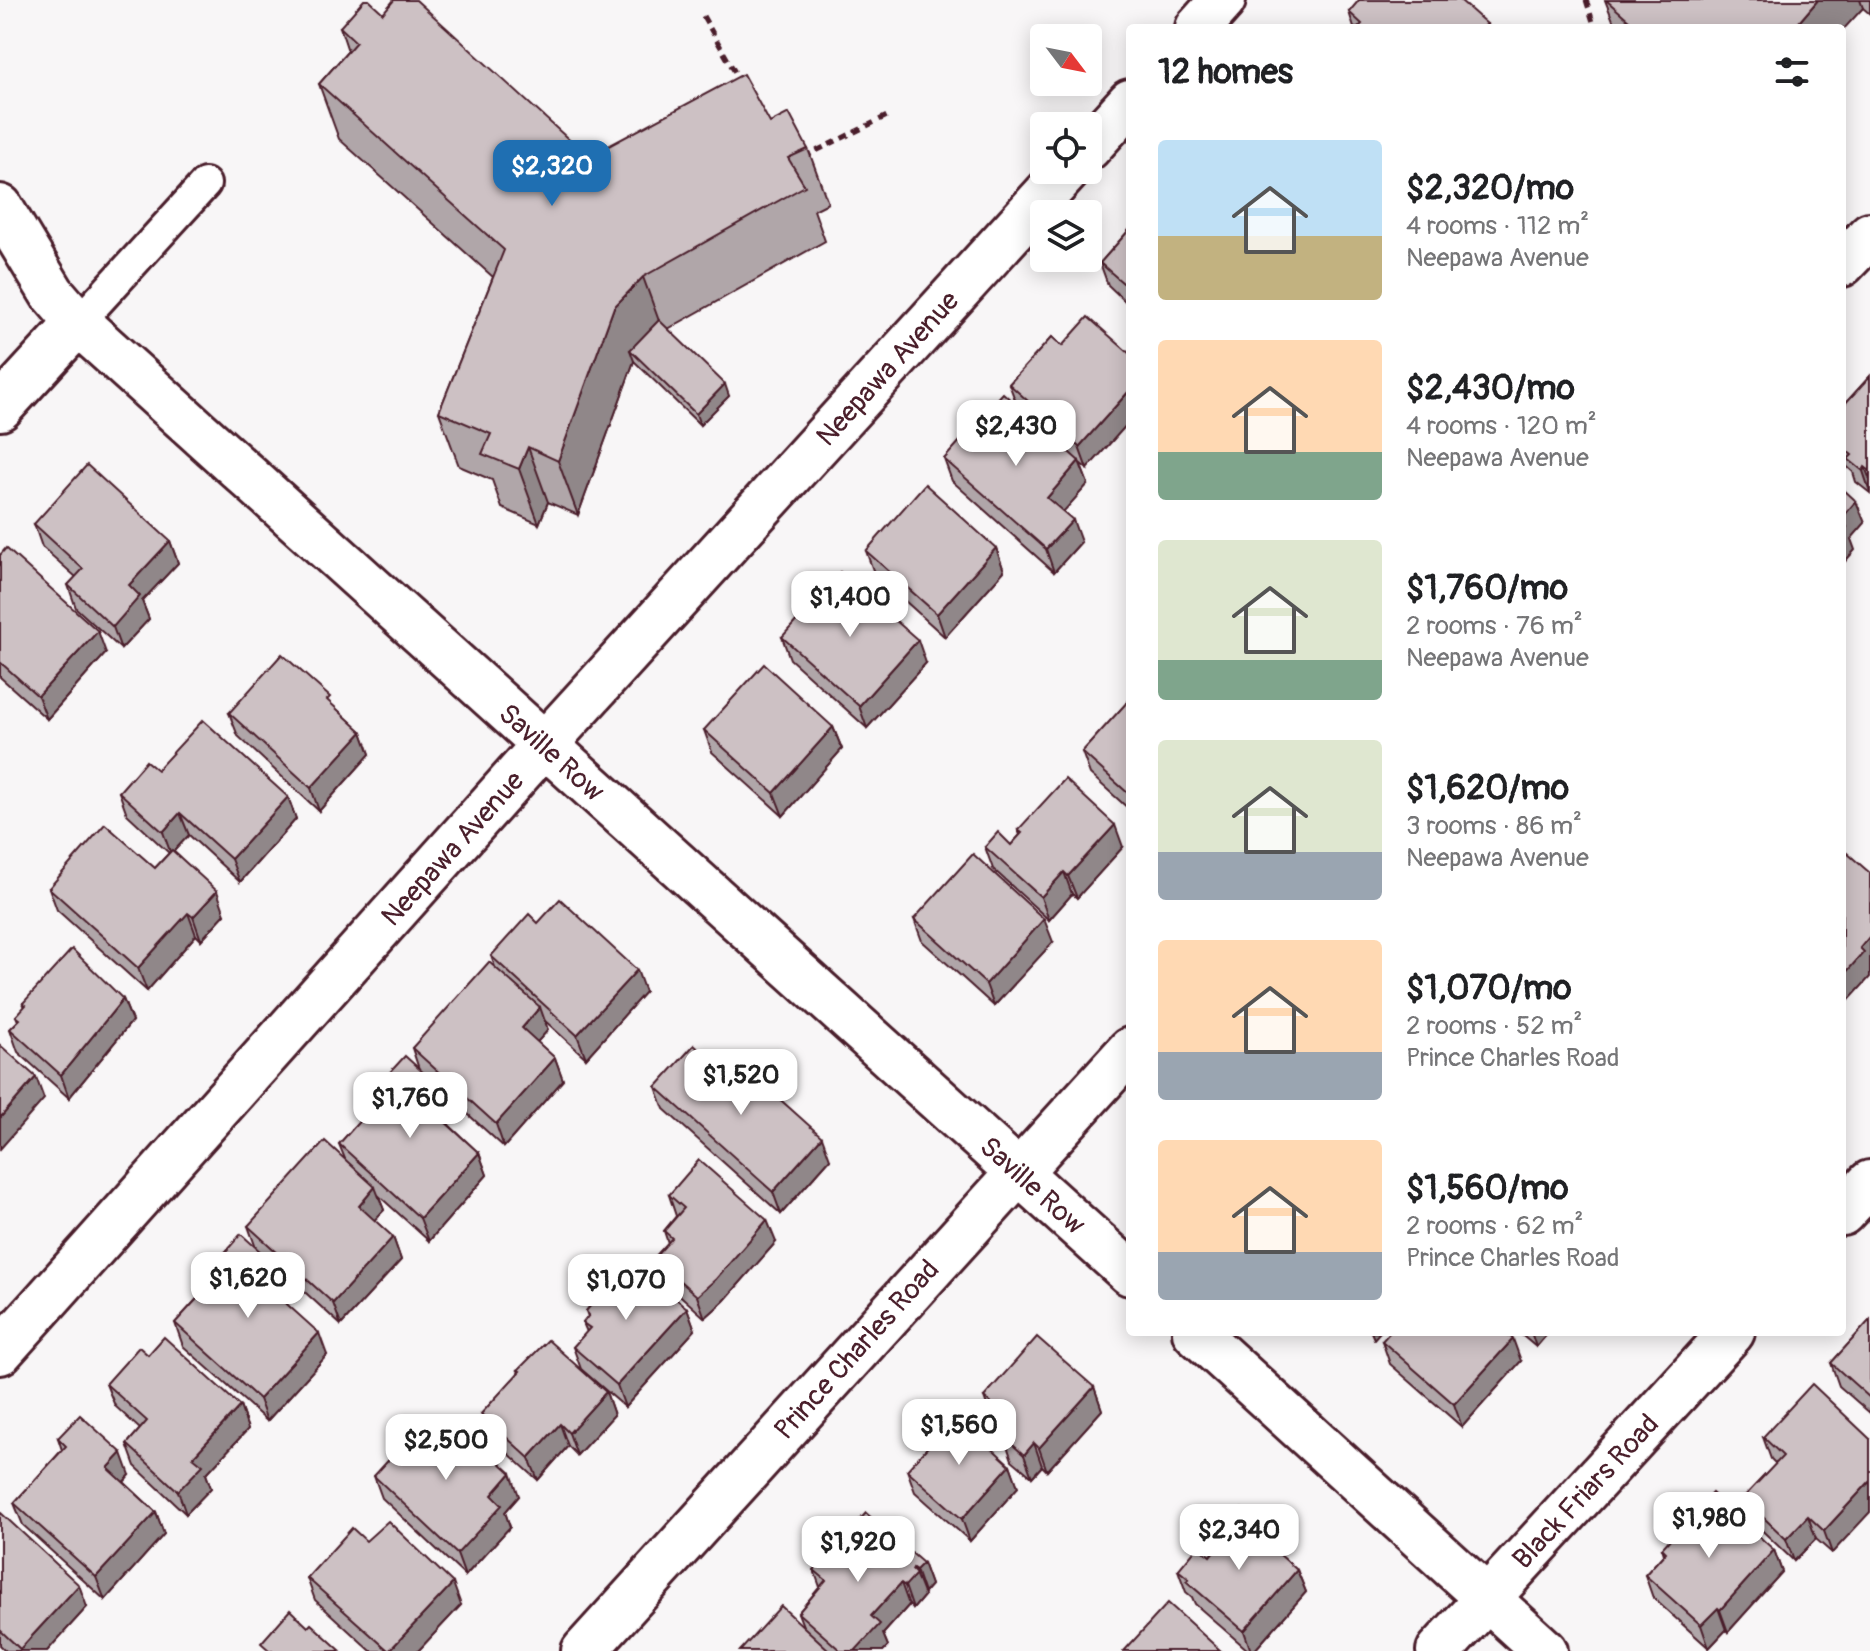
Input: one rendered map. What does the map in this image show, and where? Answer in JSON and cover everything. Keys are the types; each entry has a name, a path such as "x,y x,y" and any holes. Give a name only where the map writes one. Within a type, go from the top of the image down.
{"street":[{"path":"1202,24 1223,0"},
{"path":"1102,133 1126,106"},
{"name":"Neepawa Avenue","path":"0,1352 544,745 1055,184"},
{"name":"Saville Row","path":"0,207 52,293 78,323 1126,1269"},
{"path":"1846,260 1870,235"},
{"path":"0,408 78,323"},
{"name":"Prince Charles Road","path":"584,1651 1126,1054"},
{"path":"1846,1209 1870,1183"},
{"path":"1199,1336 1545,1651"},
{"name":"Black Friars Road","path":"1439,1651 1728,1336"}],"lane":[{"path":"78,323 205,184"}],"path":[{"path":"1586,0 1594,24"},
{"path":"703,16 747,95"},
{"path":"804,158 889,115"}],"building":[{"path":"364,0 369,0 383,13 394,0 416,0 588,157 743,74 770,123 789,113 808,149 788,158 805,186 643,277 614,307 558,461 528,447 519,469 482,454 491,434 439,412 504,250 319,84 356,42 340,27"},
{"path":"1359,0 1460,0 1487,24 1362,24 1349,12"},
{"path":"1606,0 1818,0 1797,24 1633,24"},
{"path":"1126,234 1126,286 1102,265 1102,261"},
{"path":"1088,317 1126,350 1126,394 1079,447 1009,384 1052,337 1062,346"},
{"path":"659,320 725,384 696,414 630,350"},
{"path":"1870,376 1870,471 1865,467 1863,471 1848,459 1852,455 1846,450 1846,403"},
{"path":"1003,393 1079,461 1047,498 1073,520 1046,549 944,459"},
{"path":"87,465 170,541 129,585 140,596 113,627 68,585 83,569 34,524"},
{"path":"925,484 996,548 937,614 866,551"},
{"path":"1846,492 1856,501 1846,513"},
{"path":"6,548 98,631 38,696 0,662 0,555"},
{"path":"840,572 918,640 859,706 782,637"},
{"path":"282,654 330,697 327,700 362,732 311,788 229,713"},
{"path":"764,664 833,727 774,793 704,730"},
{"path":"1126,703 1126,791 1082,752"},
{"path":"203,720 288,797 231,859 180,813 163,832 119,792 146,761 157,770"},
{"path":"1065,779 1115,825 1068,876 1064,872 1041,897 985,847 998,832 1011,845 1022,833 1018,830"},
{"path":"105,824 155,868 172,850 217,891 193,917 188,913 138,968 49,888"},
{"path":"973,854 1044,919 986,984 914,919"},
{"path":"1846,854 1870,873 1870,936 1860,948 1864,952 1846,972"},
{"path":"560,899 637,970 577,1035 491,956 529,914 538,923"},
{"path":"72,949 123,999 61,1075 10,1029 20,1019 16,1016 26,1005 23,1003"},
{"path":"489,962 540,1007 522,1028 555,1058 496,1124 412,1048"},
{"path":"0,1045 36,1077 0,1118"},
{"path":"694,1045 734,1081 744,1067 822,1137 773,1192 656,1087"},
{"path":"405,1056 447,1094 432,1110 479,1153 420,1218 339,1144 389,1088 382,1081"},
{"path":"325,1141 375,1187 359,1206 393,1237 333,1303 248,1226"},
{"path":"699,1160 767,1220 716,1279 697,1296 654,1258 672,1238 664,1231 684,1208 669,1195"},
{"path":"241,1234 284,1273 270,1289 319,1333 259,1399 175,1323 228,1265 220,1258"},
{"path":"635,1264 687,1308 617,1385 573,1347 590,1328 583,1323 589,1315 586,1311 597,1298 602,1302 605,1299 591,1287 606,1271 619,1282"},
{"path":"1870,1320 1870,1398 1831,1363"},
{"path":"1386,1336 1510,1336 1513,1339 1454,1404 1382,1341"},
{"path":"164,1337 240,1406 193,1457 203,1465 178,1491 127,1444 147,1421 106,1384 139,1347 148,1355"},
{"path":"1037,1337 1094,1387 1039,1448 1034,1443 1024,1455 1004,1437 1015,1425 984,1397"},
{"path":"548,1340 606,1392 569,1433 560,1424 529,1458 481,1414"},
{"path":"1812,1384 1870,1439 1870,1481 1824,1531 1808,1516 1786,1539 1743,1498 1783,1456 1763,1437"},
{"path":"80,1415 122,1453 108,1468 156,1512 96,1577 14,1503 66,1446 58,1438"},
{"path":"956,1415 1010,1465 962,1519 907,1470"},
{"path":"428,1417 450,1437 460,1426 511,1473 492,1495 502,1505 457,1554 374,1476"},
{"path":"1712,1493 1774,1550 1720,1610 1718,1608 1701,1625 1645,1575 1666,1552 1662,1548"},
{"path":"1242,1509 1266,1531 1260,1537 1297,1570 1244,1631 1186,1581 1189,1579 1178,1570 1198,1546 1210,1556 1237,1523 1232,1519"},
{"path":"1,1513 79,1585 20,1649 0,1630"},
{"path":"866,1513 923,1563 916,1570 913,1568 916,1574 905,1586 901,1583 871,1616 880,1624 855,1651 841,1651 798,1613 826,1580 814,1570"},
{"path":"388,1521 453,1583 389,1651 307,1578 352,1528 366,1541"},
{"path":"1168,1603 1221,1651 1124,1651"},
{"path":"781,1606 830,1651 740,1651"},
{"path":"290,1610 341,1651 270,1651 261,1643"}]}
